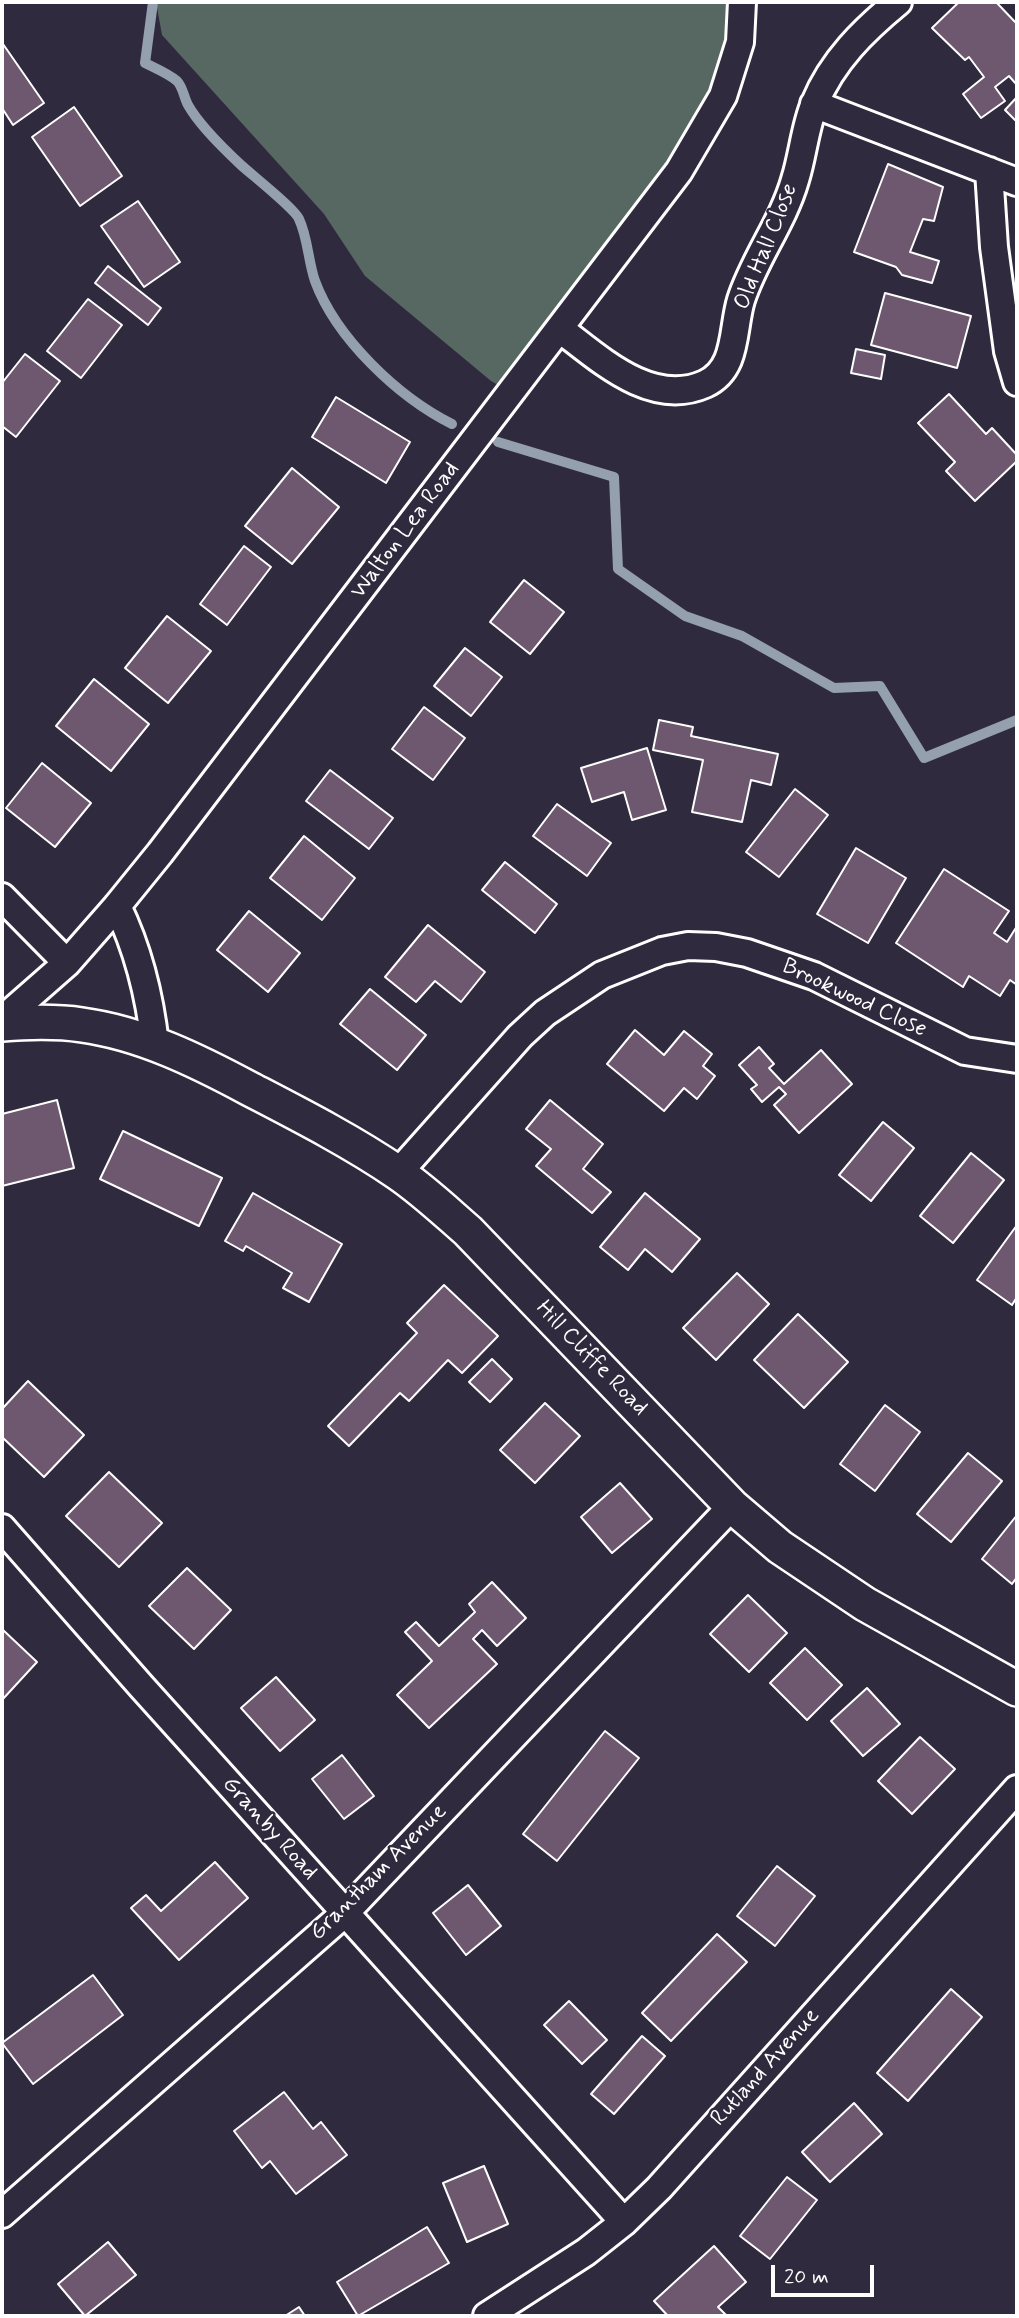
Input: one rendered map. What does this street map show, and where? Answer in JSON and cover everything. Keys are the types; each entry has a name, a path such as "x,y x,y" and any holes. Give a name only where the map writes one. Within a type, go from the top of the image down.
{"street":[{"name":"Walton Lea Road","path":"2,1022 67,962 117,906 678,171 723,96 740,42 742,2"},
{"name":"Old Hall Close","path":"560,329 609,365 647,387 677,391 706,384 725,368 735,337 741,301 795,182 814,104 837,62 868,27 898,2"},
{"path":"814,104 1017,182"},
{"path":"989,171 994,247 1008,351 1017,382"},
{"path":"2,897 67,962"},
{"path":"117,906 135,952 155,1045"},
{"name":"Brookwood Close","path":"398,1173 520,1036 545,1013 602,975 662,951 688,946 716,947 747,953 814,976 965,1051 1017,1059"},
{"name":"Hill Cliffe Road","path":"2,1022 81,1025 112,1031 155,1045 215,1071 301,1115 398,1173 477,1241 732,1506 780,1547 865,1604 1017,1689"},
{"name":"Grantham Avenue","path":"2,2214 345,1913 732,1506"},
{"name":"Granby Road","path":"2,1528 624,2222"},
{"name":"Rutland Avenue","path":"487,2316 586,2252 624,2222 659,2188 1017,1789"}],"green space":[{"path":"156,2 742,2 723,96 512,393 491,381 365,276 324,214 162,35"}],"building":[{"path":"959,2 996,2 1017,24 1017,85 1009,76 995,87 1005,101 981,118 963,94 984,77 969,57 965,60 932,28"},
{"path":"3,44 44,103 13,125 2,108"},
{"path":"1017,97 1017,122 1005,110"},
{"path":"74,107 122,176 80,206 32,137"},
{"path":"888,164 943,187 934,221 923,219 910,252 939,261 932,283 902,275 896,267 854,252"},
{"path":"138,201 180,262 144,287 101,226"},
{"path":"108,266 161,308 148,325 95,283"},
{"path":"885,293 971,316 957,368 871,345"},
{"path":"88,299 122,325 81,378 47,351"},
{"path":"856,349 885,355 881,379 851,373"},
{"path":"25,354 60,381 16,437 2,426 2,383"},
{"path":"949,394 986,434 992,428 1017,455 1017,461 975,501 946,471 955,462 918,423"},
{"path":"336,397 410,442 386,483 312,437"},
{"path":"292,468 339,507 292,564 245,526"},
{"path":"244,546 271,567 227,625 200,604"},
{"path":"524,580 564,612 530,654 490,622"},
{"path":"167,616 211,651 168,703 125,668"},
{"path":"465,648 502,677 471,716 434,686"},
{"path":"94,679 149,724 111,771 56,726"},
{"path":"424,707 465,738 433,780 392,749"},
{"path":"659,720 693,727 691,736 778,754 771,785 751,780 742,822 692,812 703,760 653,750"},
{"path":"647,748 666,810 632,820 624,792 592,802 581,768"},
{"path":"42,763 91,803 55,847 6,808"},
{"path":"330,770 393,818 369,849 306,801"},
{"path":"795,789 828,815 779,877 746,852"},
{"path":"557,804 611,843 587,876 533,836"},
{"path":"304,836 355,878 322,920 270,878"},
{"path":"856,848 906,878 868,943 817,914"},
{"path":"505,862 557,904 535,933 482,890"},
{"path":"944,869 1009,911 994,933 1007,942 1017,926 1017,985 1010,980 1000,996 969,976 963,987 896,943"},
{"path":"249,911 300,953 268,992 217,950"},
{"path":"428,925 485,972 461,1002 435,981 416,1002 385,977"},
{"path":"370,989 426,1035 397,1070 340,1024"},
{"path":"635,1030 664,1055 684,1031 712,1054 703,1066 715,1076 697,1099 684,1088 664,1111 607,1064"},
{"path":"759,1047 774,1064 769,1068 784,1084 821,1050 852,1084 799,1133 774,1105 786,1094 779,1087 762,1102 751,1089 757,1085 739,1065"},
{"path":"57,1100 74,1168 2,1186 2,1114"},
{"path":"550,1100 603,1144 583,1169 611,1192 592,1213 536,1166 551,1149 526,1129"},
{"path":"883,1122 914,1148 871,1201 839,1175"},
{"path":"123,1131 222,1178 199,1226 100,1179"},
{"path":"971,1153 1004,1180 953,1243 920,1216"},
{"path":"253,1193 342,1244 309,1302 283,1288 292,1273 246,1246 243,1251 225,1241"},
{"path":"645,1193 700,1239 672,1272 645,1249 628,1270 600,1247"},
{"path":"1017,1225 1017,1297 1012,1305 977,1280"},
{"path":"737,1273 769,1304 716,1360 683,1328"},
{"path":"444,1285 498,1336 462,1373 448,1360 409,1401 400,1393 349,1446 328,1426 417,1333 407,1323"},
{"path":"798,1314 848,1362 804,1408 754,1360"},
{"path":"492,1359 512,1379 490,1402 469,1382"},
{"path":"28,1381 84,1435 44,1477 2,1437 2,1409"},
{"path":"545,1403 580,1436 535,1483 500,1450"},
{"path":"885,1405 920,1432 875,1491 840,1464"},
{"path":"968,1453 1002,1481 951,1542 917,1514"},
{"path":"109,1472 162,1523 119,1567 66,1516"},
{"path":"620,1483 652,1519 612,1553 581,1517"},
{"path":"1017,1515 1017,1577 1012,1584 982,1559"},
{"path":"187,1568 231,1610 194,1649 149,1606"},
{"path":"492,1582 526,1618 497,1646 482,1630 473,1639 497,1664 429,1728 397,1695 432,1661 405,1632 416,1622 439,1646 475,1612 469,1604"},
{"path":"748,1595 787,1633 749,1672 710,1634"},
{"path":"2,1629 37,1662 2,1700"},
{"path":"805,1648 842,1685 807,1720 770,1683"},
{"path":"276,1677 315,1720 280,1751 241,1708"},
{"path":"867,1688 900,1724 863,1756 831,1721"},
{"path":"605,1731 639,1758 557,1861 523,1834"},
{"path":"920,1737 955,1769 912,1814 878,1781"},
{"path":"342,1755 374,1796 344,1819 312,1779"},
{"path":"215,1862 248,1898 179,1960 131,1908 146,1895 161,1911"},
{"path":"777,1866 815,1896 775,1946 737,1916"},
{"path":"468,1885 501,1926 466,1955 433,1913"},
{"path":"717,1934 747,1962 671,2041 642,2013"},
{"path":"93,1975 123,2015 33,2084 2,2043"},
{"path":"951,1989 982,2017 908,2101 877,2073"},
{"path":"569,2001 607,2040 582,2064 544,2025"},
{"path":"642,2036 665,2056 614,2114 591,2094"},
{"path":"284,2092 313,2129 321,2122 347,2155 296,2194 270,2161 262,2168 234,2131"},
{"path":"854,2103 882,2134 830,2182 802,2152"},
{"path":"484,2166 508,2224 467,2242 443,2183"},
{"path":"787,2177 817,2200 770,2259 740,2236"},
{"path":"427,2227 449,2263 358,2316 337,2282"},
{"path":"108,2242 136,2275 85,2316 58,2284"},
{"path":"714,2246 746,2282 718,2307 727,2316 668,2316 654,2301"},
{"path":"299,2307 305,2316 285,2316"}],"waterway":[{"path":"153,2 145,63 177,81 188,105 205,128 296,214 304,234 315,281 338,324 353,344 390,382 452,424"},
{"path":"498,442 614,477 618,569 685,616 742,636 834,688 880,686 924,758 1017,720"}]}
